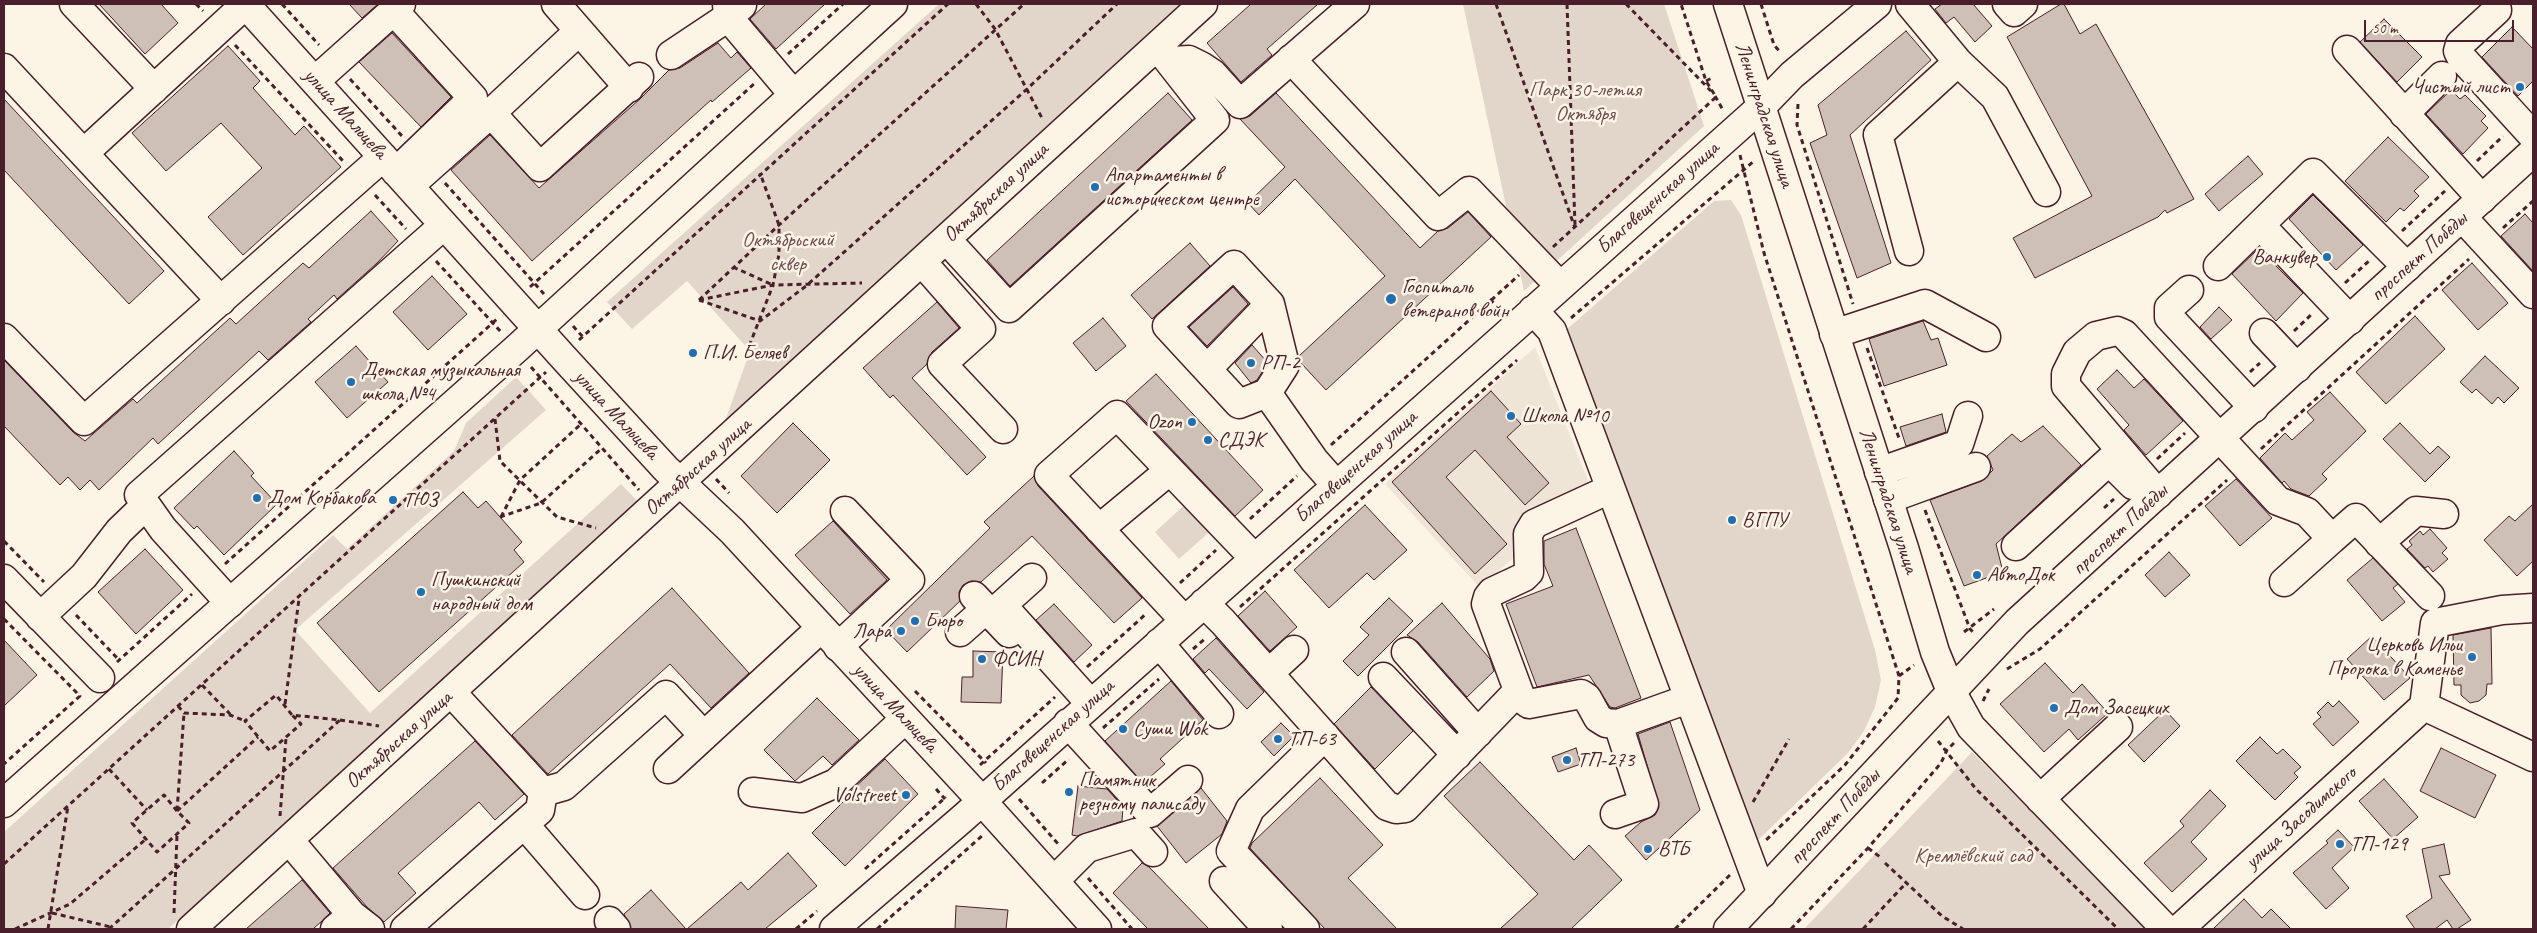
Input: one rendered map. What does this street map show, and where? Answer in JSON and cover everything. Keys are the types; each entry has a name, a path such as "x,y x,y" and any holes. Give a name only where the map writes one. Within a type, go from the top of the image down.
{"street":[{"path":"74,4 154,89"},
{"path":"84,153 245,4"},
{"name":"улица Мальцева","path":"245,4 537,329 681,484 709,506 962,781 972,809 999,820 1097,929"},
{"path":"490,113 540,168 634,82 579,31 556,4"},
{"path":"4,803 537,329 892,4"},
{"name":"Октябрьская улица","path":"182,925 283,845 681,484 1054,140 1164,53 1203,4"},
{"path":"1164,53 1189,60 1213,74 1240,104 1355,4"},
{"name":"Ленинградская улица","path":"1728,4 1888,499 1934,652 1951,691 1971,726 2166,929"},
{"name":"Благовещенская улица","path":"826,919 972,809 1760,107 1792,75 1876,4"},
{"path":"1910,4 1958,62 1994,97 2046,192"},
{"path":"2007,4 2014,12 2023,4"},
{"path":"316,81 398,7 473,98 396,172"},
{"path":"671,55 733,8 771,69 794,94"},
{"path":"2497,10 2460,44 2458,51 2461,57 2533,136"},
{"path":"4,338 84,421 221,301 396,172 490,113 579,31"},
{"path":"2347,50 2482,199"},
{"path":"946,240 1009,308 1215,120 1164,53"},
{"path":"1291,59 1438,216 1469,191 1560,286"},
{"path":"1909,251 1878,135 1958,62"},
{"path":"4,68 221,301"},
{"path":"2404,114 2442,76"},
{"name":"проспект Победы","path":"1728,929 2017,622 2533,152"},
{"path":"2218,266 2313,172 2407,267"},
{"path":"2462,217 2533,294"},
{"path":"230,603 163,528 139,495 444,225"},
{"path":"2260,225 2350,320"},
{"path":"922,262 981,329 942,364 1003,429"},
{"path":"1234,265 1270,304 1285,365 1268,394 1239,404 1167,326 1234,265"},
{"path":"2189,290 2169,308 2169,317 2254,408"},
{"path":"1207,369 1270,304"},
{"path":"1834,334 1925,304 1986,337"},
{"path":"1533,310 1552,331 1762,894"},
{"path":"2154,498 2066,386 2066,374 2077,352 2085,343 2107,332 2117,331 2124,334 2278,501 2307,512 2332,539"},
{"path":"2264,333 2298,368"},
{"path":"1268,394 1314,460 1336,485"},
{"path":"1254,558 1117,415 1049,475 1163,598 1223,622 1387,806 1396,809 1405,808 1518,691"},
{"path":"1879,472 1959,444 1968,416"},
{"path":"2078,427 2108,461 2154,498"},
{"path":"2016,546 2108,461"},
{"path":"1888,499 1976,467"},
{"path":"1100,529 1169,471"},
{"path":"1610,489 1534,524 1528,534 1529,572 1524,577 1492,592 1488,597 1486,604 1518,691 1523,701 1529,704 1581,694 1587,698 1598,718 1606,723 1618,724 1688,699"},
{"path":"40,617 84,576 119,531 146,505"},
{"path":"668,769 704,736 829,637 910,580 845,511"},
{"path":"2380,543 2416,511 2444,514"},
{"path":"2284,582 2356,518 2430,596"},
{"path":"1032,578 1002,605 1067,686 1080,712 1086,743 1147,833"},
{"path":"4,579 100,678"},
{"path":"960,632 980,603 1067,686"},
{"path":"2533,608 2502,610 2435,623 2424,706 2533,757"},
{"path":"1159,642 1219,714"},
{"path":"1269,673 1294,650"},
{"path":"1406,652 1478,733"},
{"path":"1383,677 1457,755"},
{"path":"404,929 540,810 542,792 451,692"},
{"path":"542,792 564,786 666,695 704,736"},
{"name":"улица Засодимского","path":"2179,929 2424,706"},
{"path":"753,792 802,798 836,783 905,719"},
{"path":"1615,814 1644,804 1618,724"},
{"path":"2040,799 2118,727"},
{"path":"1305,929 1232,851 1250,809 1325,736"},
{"path":"1054,881 1087,848 1147,833 1188,780"},
{"path":"524,824 585,894"},
{"path":"283,845 352,924"},
{"path":"1224,881 1268,929"}],"path":[{"path":"4,764 843,4"},
{"path":"4,864 299,598 563,357 612,308 948,4"},
{"path":"976,4 995,30 1054,140"},
{"path":"699,300 779,224 1024,4"},
{"path":"760,321 806,286 1027,89 1117,4"},
{"path":"1496,4 1575,228"},
{"path":"1567,4 1575,228"},
{"path":"1626,4 1716,97"},
{"path":"1675,929 1845,765 1898,698 1899,676 1764,253 1744,169 1732,131 1706,81 1681,4"},
{"path":"1761,4 1774,45 1784,56"},
{"path":"1766,50 1774,45"},
{"path":"1706,81 1712,78"},
{"path":"984,761 1490,300 1575,228 1716,97"},
{"path":"1798,100 1797,125 1860,324 1908,462"},
{"path":"1552,331 1584,310 1755,160"},
{"path":"746,354 773,285 779,254 779,224 760,173"},
{"path":"2001,675 2040,649 2533,201"},
{"path":"734,267 773,285"},
{"path":"699,300 773,285 806,286 900,282"},
{"path":"699,300 760,321"},
{"path":"1035,788 1517,359"},
{"path":"495,419 500,462 541,503 557,517 623,536"},
{"path":"581,424 520,480 500,517 541,503 602,448"},
{"path":"1917,488 1970,629"},
{"path":"285,705 299,598"},
{"path":"1964,632 2000,605"},
{"path":"4,619 80,696"},
{"path":"1899,676 1914,665"},
{"path":"202,685 230,714 245,721 270,751 301,724 276,695 245,721"},
{"path":"1981,708 1991,686"},
{"path":"1898,698 1903,703"},
{"path":"178,706 184,713 178,811"},
{"path":"184,713 230,714"},
{"path":"51,912 110,928 340,720 292,715"},
{"path":"178,811 258,737"},
{"path":"283,845 286,737"},
{"path":"1791,929 1868,848 1941,763 1947,750 1959,738"},
{"path":"1751,806 1788,739"},
{"path":"1938,741 1976,789 2118,929"},
{"path":"109,768 147,810"},
{"path":"863,870 962,781"},
{"path":"877,929 1028,794"},
{"path":"164,795 188,823 157,852 132,823 147,810 164,795"},
{"path":"48,929 69,805"},
{"path":"177,834 176,869 182,925"},
{"path":"15,929 70,904 146,839"},
{"path":"1868,848 1880,857"},
{"path":"1885,863 1942,916 1963,929"},
{"path":"1863,929 1907,882"},
{"path":"796,929 826,919"}],"shaded area":[{"name":"Школа №10","path":"1535,347 1591,488 1480,588 1385,484"}],"green space":[{"name":"Октябрьский сквер","path":"939,4 1183,4 723,427 750,351 687,281 632,329 607,302"},
{"name":"Парк 30-летия Октября","path":"1463,4 1664,4 1704,126 1524,291"},
{"name":"ВГПУ","path":"1731,200 1741,215 1875,650 1881,680 1875,707 1864,731 1848,753 1757,841 1566,330 1714,201"},
{"path":"516,377 546,410 295,630 370,713 621,484 640,504 168,929 4,929 4,832 333,535 347,549 454,451 466,423"},
{"path":"1190,500 1215,527 1179,559 1155,532"},
{"name":"Кремлёвский сад","path":"1972,752 2149,929 1804,929"}],"building":[{"path":"99,4 161,4 178,23 145,54"},
{"path":"349,4 378,4 362,18"},
{"path":"766,4 825,4 776,49 750,19"},
{"path":"1251,4 1318,4 1267,49 1272,55 1241,82 1207,43"},
{"path":"1942,4 1973,4 1992,26 1975,42 1954,17 1946,23 1935,9"},
{"path":"2061,4 2064,4 2080,34 2096,24 2194,199 2167,213 2165,210 2158,217 2035,278 2013,238 2092,196 2007,37"},
{"path":"2384,19 2422,57 2397,82 2360,42"},
{"path":"2512,27 2533,49 2533,81 2518,96 2482,57"},
{"path":"1906,31 1931,60 1850,135 1891,263 1857,278 1810,143 1827,135 1818,105"},
{"path":"392,33 451,97 421,127 359,62"},
{"path":"718,43 731,58 737,52 751,68 712,102 711,100 532,261 451,170 490,135 539,188 640,99 669,70 680,68"},
{"path":"228,46 260,81 253,88 295,135 304,126 341,167 243,255 208,217 262,168 221,123 166,171 132,133"},
{"path":"2451,90 2460,99 2465,95 2486,116 2481,121 2488,128 2463,154 2426,114"},
{"path":"1168,93 1192,120 1010,286 987,260"},
{"path":"1276,93 1420,248 1438,231 1448,228 1468,212 1491,237 1326,390 1300,362 1299,356 1385,276 1295,179 1259,215 1248,203 1285,167 1240,119 1250,116"},
{"path":"4,99 164,271 129,304 4,170"},
{"path":"2388,137 2429,177 2414,191 2419,196 2404,211 2400,208 2386,222 2345,181"},
{"path":"2248,156 2263,174 2219,211 2205,194"},
{"path":"2313,195 2363,245 2336,270 2289,219"},
{"path":"371,211 398,241 377,263 337,299 334,295 308,319 311,322 268,360 259,351 158,444 153,438 99,490 90,480 80,490 68,477 60,485 4,426 4,360 73,432 85,441 133,399 137,403 230,318 236,324 303,263 309,268"},
{"path":"2525,214 2533,223 2533,271 2501,236"},
{"path":"1190,243 1210,266 1152,319 1131,295"},
{"path":"2256,251 2259,254 2261,251 2303,293 2276,321 2232,274"},
{"path":"2472,263 2508,303 2478,330 2442,290"},
{"path":"432,276 467,314 428,350 393,312"},
{"path":"1233,287 1248,304 1207,346 1189,327"},
{"path":"937,302 959,328 932,352 927,364 912,378 986,457 967,475 893,395 890,398 863,368"},
{"path":"2219,307 2232,320 2211,339 2200,327"},
{"path":"2415,316 2445,349 2386,404 2356,372"},
{"path":"1103,318 1126,346 1096,371 1073,343"},
{"path":"1923,321 1931,340 1938,338 1947,365 1884,386 1869,339"},
{"name":"РП-2","path":"1252,345 1268,363 1257,380 1251,383 1235,363"},
{"name":"Детская музыкальная школа №4","path":"356,346 388,382 347,418 315,382"},
{"path":"2485,356 2519,388 2504,403 2498,397 2492,404 2476,389 2472,393 2460,382"},
{"path":"2117,370 2134,388 2144,379 2183,421 2146,455 2124,430 2129,425 2097,389"},
{"path":"1156,374 1263,490 1235,516 1126,401"},
{"path":"1491,391 1521,424 1507,437 1549,483 1525,505 1475,450 1446,477 1507,544 1475,574 1392,482"},
{"path":"2330,392 2366,431 2322,474 2327,479 2309,496 2291,489 2284,481 2282,483 2260,458 2285,433 2292,440 2314,420 2307,412"},
{"path":"1942,414 1946,432 1906,446 1900,427"},
{"path":"793,423 830,460 777,513 741,476"},
{"path":"2400,423 2430,454 2438,446 2450,457 2425,482 2383,439"},
{"path":"2043,426 2081,465 1996,544 2003,572 1964,586 1930,500 1982,481 1993,470 1987,456 2012,434 2021,442"},
{"path":"234,451 254,473 251,476 277,504 224,555 197,526 194,529 174,508"},
{"path":"1034,476 1038,486 1142,598 1114,623 1032,536 981,582 971,581 963,585 959,592 960,601 907,652 886,630 990,528 984,522"},
{"path":"2236,479 2272,518 2240,546 2205,506"},
{"name":"Пушкинский народный дом","path":"463,492 478,508 486,501 522,542 514,550 524,562 379,692 317,623"},
{"path":"2533,504 2533,561 2517,576 2484,540 2509,516 2515,521"},
{"path":"1365,505 1407,550 1374,580 1367,573 1329,608 1294,570"},
{"path":"833,521 887,580 850,614 795,555"},
{"path":"1576,528 1641,698 1615,708 1610,707 1589,675 1537,687 1506,604 1553,586 1544,564 1544,541"},
{"path":"2430,529 2447,548 2442,553 2448,559 2433,572 2428,566 2425,568 2407,549 2412,545 2409,541 2420,531 2423,535"},
{"path":"145,549 183,590 136,634 98,592"},
{"path":"2169,552 2190,575 2165,597 2145,575"},
{"path":"2373,558 2398,584 2393,588 2405,602 2382,621 2347,580"},
{"path":"672,588 749,673 711,708 670,664 548,774 512,735"},
{"path":"1265,591 1297,627 1270,651 1238,616"},
{"path":"1389,598 1413,621 1358,676 1343,661 1369,635 1360,627"},
{"path":"1442,603 1490,659 1494,671 1467,697 1418,642 1407,635"},
{"path":"1054,604 1092,645 1074,662 1036,620"},
{"name":"Церковь Ильи Пророка в Каменье","path":"2491,628 2492,684 2487,684 2486,695 2479,701 2470,703 2461,695 2461,685 2454,685 2453,635"},
{"path":"2372,636 2410,678 2384,700 2347,659"},
{"path":"1216,638 1264,692 1247,709 1209,669 1205,673 1193,659"},
{"path":"4,640 37,675 4,706"},
{"path":"973,651 1003,652 1001,703 961,702 962,677 973,677"},
{"name":"Дом Засецких","path":"2045,663 2073,693 2082,684 2108,713 2078,740 2069,729 2044,752 2000,704"},
{"path":"1171,681 1203,720 1160,759 1165,764 1143,783 1105,741"},
{"path":"1371,687 1413,731 1375,769 1334,724"},
{"path":"817,698 859,740 832,765 823,756 795,781 764,750"},
{"path":"2339,701 2359,722 2333,746 2313,724 2321,717 2317,713 2328,702 2333,707"},
{"path":"2165,710 2180,726 2144,762 2128,745"},
{"path":"1670,722 1700,810 1646,860 1625,836 1641,822 1655,815 1659,807 1638,734"},
{"name":"ТП-63","path":"1281,723 1294,736 1274,756 1261,742"},
{"path":"2260,737 2277,754 2283,749 2301,767 2294,773 2298,777 2275,800 2236,761"},
{"path":"475,741 524,794 495,820 479,802 398,873 416,893 384,922 367,907 333,868"},
{"name":"ТП-273","path":"1576,748 1581,764 1558,772 1552,757"},
{"path":"2441,748 2496,775 2475,818 2420,791"},
{"path":"885,759 918,794 845,866 812,833 850,795 849,793"},
{"path":"1480,762 1574,860 1589,845 1622,880 1571,929 1500,929 1538,894 1444,796"},
{"path":"1320,778 1383,845 1348,878 1397,929 1325,929 1250,848 1252,843"},
{"path":"2384,779 2418,817 2393,839 2359,801"},
{"path":"1078,786 1107,789 1123,807 1122,821 1077,836 1072,835"},
{"path":"1201,788 1227,821 1222,834 1186,863 1157,826"},
{"path":"2210,790 2226,806 2191,842 2207,859 2172,892 2144,863 2184,826 2180,821"},
{"path":"2338,830 2354,847 2332,868 2349,888 2326,909 2293,873 2328,843 2326,841"},
{"path":"2444,844 2450,874 2439,876 2471,920 2457,929 2453,929 2447,920 2435,929 2415,929 2406,916 2432,898 2422,849"},
{"path":"788,853 817,886 765,929 687,929 741,882 748,890"},
{"path":"1142,863 1149,867 1209,929 1148,929 1113,893"},
{"path":"302,880 330,913 313,929 246,929"},
{"path":"651,890 686,929 631,929 624,914"},
{"path":"2244,899 2262,918 2271,909 2291,929 2213,929"},
{"path":"956,906 1008,910 1006,929 955,929"}],"place":[{"name":"Чистый лист","path":"2520,87"},
{"name":"Апартаменты в историческом центре","path":"1095,187"},
{"name":"Ванкувер","path":"2327,257"},
{"name":"Госпиталь ветеранов войн","path":"1391,299"},
{"name":"П.И. Беляев","path":"693,353"},
{"name":"РП-2","path":"1251,363"},
{"name":"Детская музыкальная школа №4","path":"351,382"},
{"name":"Школа №10","path":"1511,416"},
{"name":"Ozon","path":"1192,422"},
{"name":"СДЭК","path":"1208,440"},
{"name":"Дом Корбакова","path":"257,498"},
{"name":"ТЮЗ","path":"393,500"},
{"name":"ВГПУ","path":"1732,520"},
{"name":"АвтоДок","path":"1977,575"},
{"name":"Пушкинский народный дом","path":"421,592"},
{"name":"Бюро","path":"915,621"},
{"name":"Лара","path":"901,631"},
{"name":"Церковь Ильи Пророка в Каменье","path":"2472,657"},
{"name":"ФСИН","path":"982,659"},
{"name":"Дом Засецких","path":"2054,708"},
{"name":"Суши Wok","path":"1123,729"},
{"name":"ТП-63","path":"1278,739"},
{"name":"ТП-273","path":"1567,760"},
{"name":"Памятник резному палисаду","path":"1069,792"},
{"name":"Volstreet","path":"906,795"},
{"name":"ТП-129","path":"2340,844"},
{"name":"ВТБ","path":"1648,849"}]}
